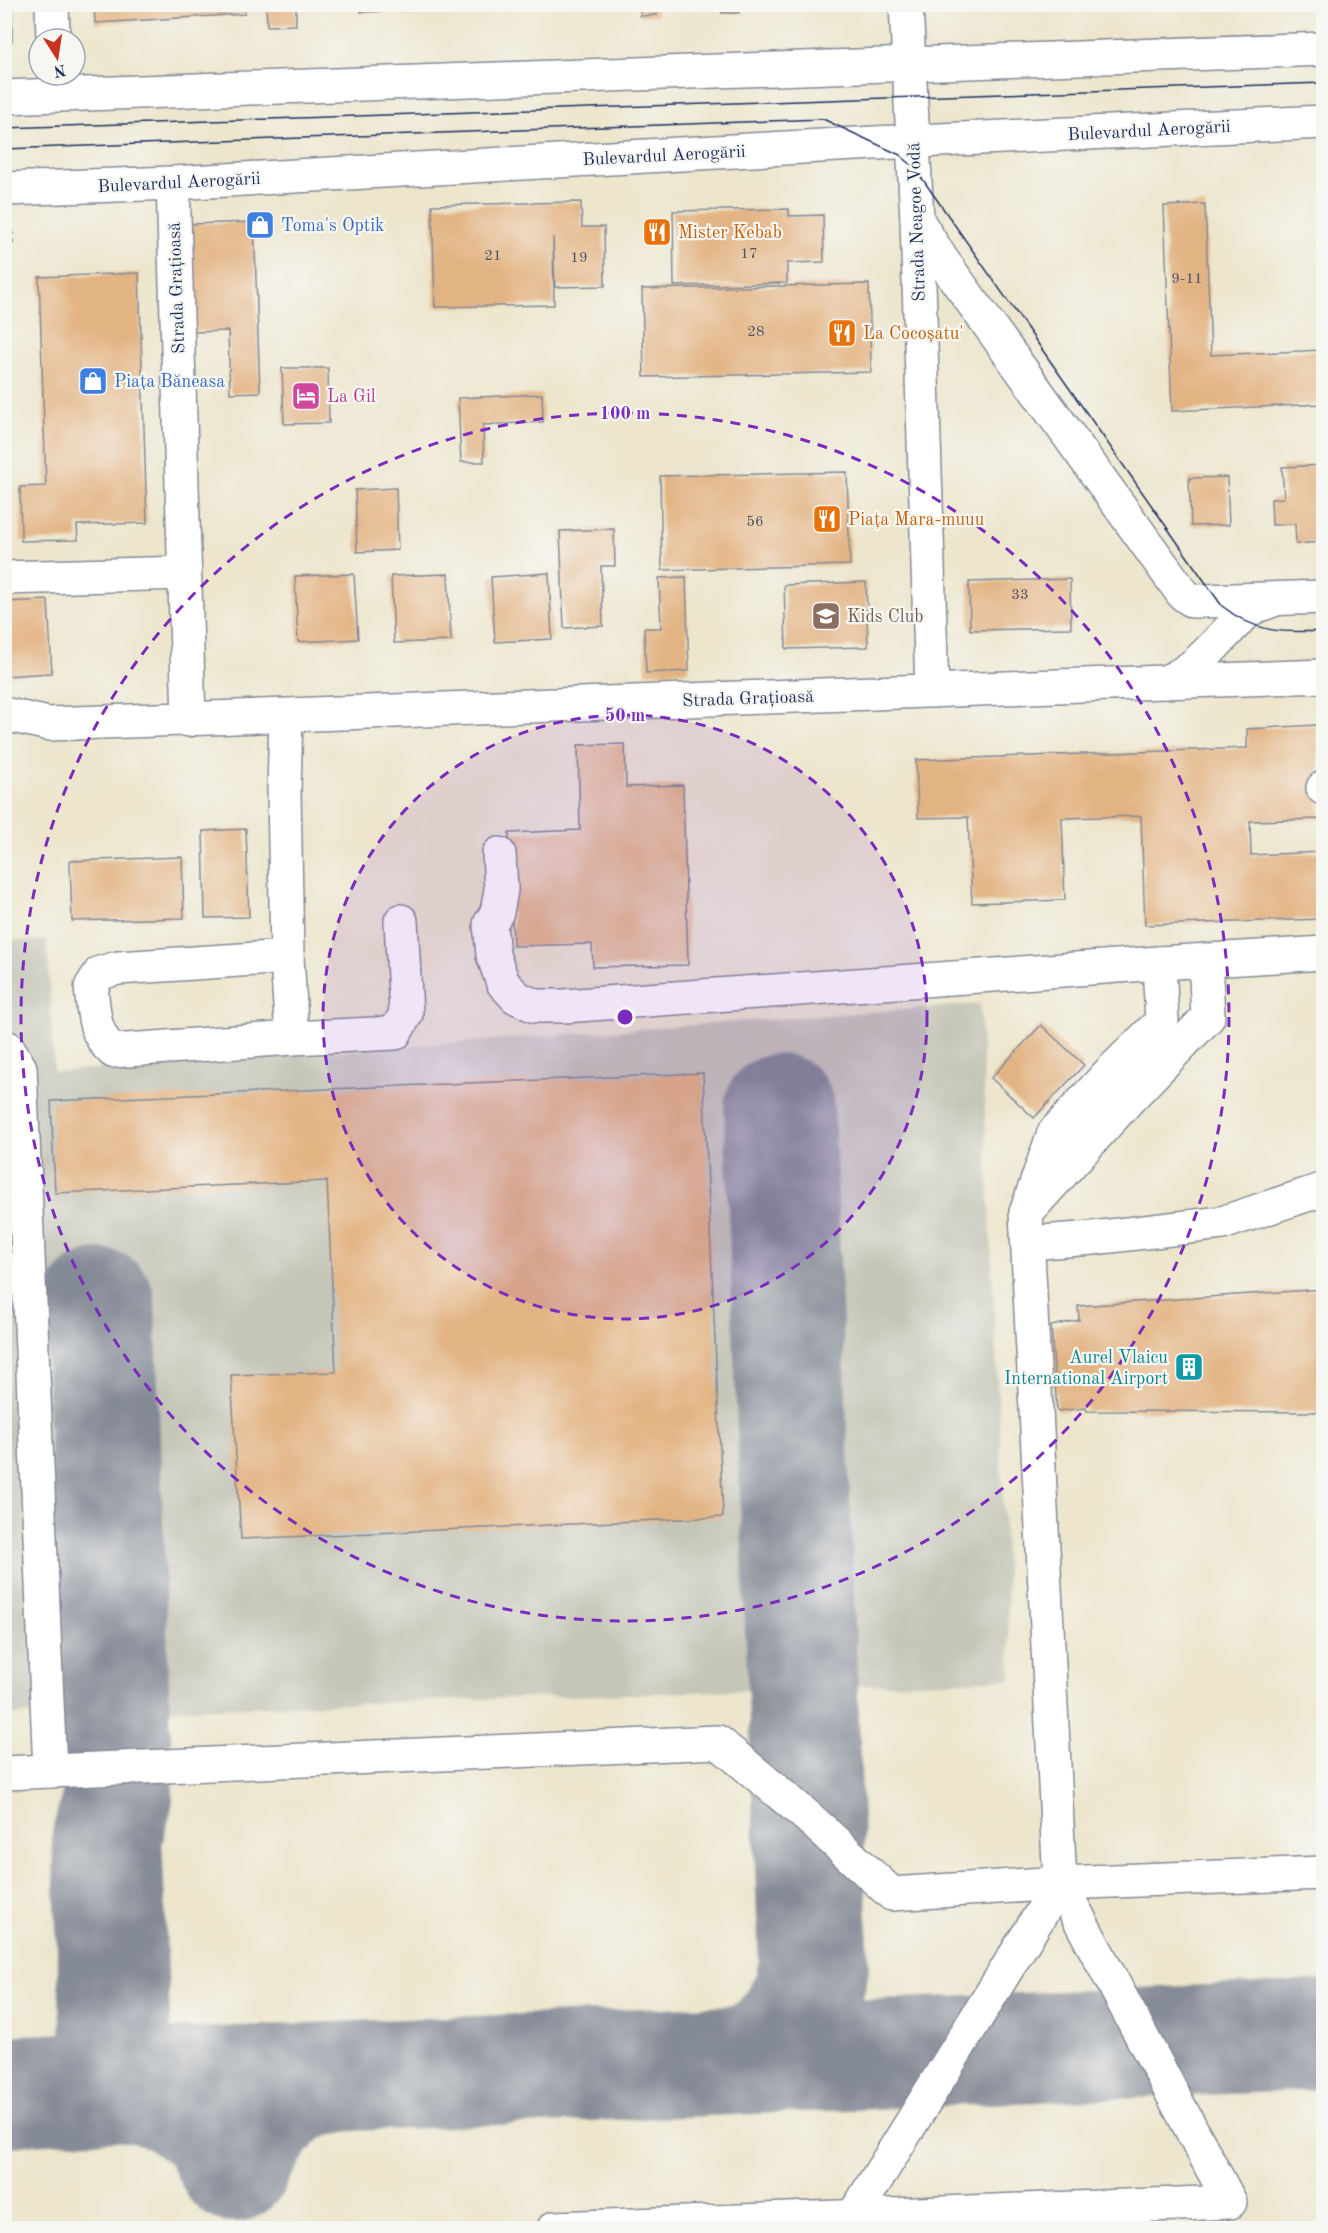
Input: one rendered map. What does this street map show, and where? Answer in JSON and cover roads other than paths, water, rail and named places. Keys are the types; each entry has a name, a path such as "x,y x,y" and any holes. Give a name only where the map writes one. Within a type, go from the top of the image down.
{"street":[{"path":"52,4 53,27"},
{"name":"Strada Neagoe Vodă","path":"906,4 917,220 932,691"},
{"path":"87,84 910,64 1323,49"},
{"path":"4,97 46,87"},
{"name":"Bulevardul Aerogării","path":"8,203 173,183 1323,122"},
{"name":"Strada Grațioasă","path":"173,183 189,720"},
{"name":"Strada Grațioasă","path":"917,220 949,269 1179,590 1193,600 1202,601 1323,597"},
{"path":"4,578 184,573"},
{"name":"Strada Grațioasă","path":"1164,683 1178,677 1200,662 1246,613 1264,603 1278,599"},
{"name":"Strada Grațioasă","path":"4,714 49,724 189,720 1323,676"},
{"path":"286,716 284,790 287,957 292,1038"},
{"path":"499,854 501,890 497,912 490,924 493,955 503,983 516,997 536,1006 1323,953"},
{"path":"287,957 118,968 100,973 90,987 95,1023 102,1041 113,1051 395,1033 406,1014 401,921"},
{"path":"1027,1228 1131,1097 1208,1017 1205,960"},
{"path":"554,2229 1230,2202 1060,1883 1027,1228 1054,1133 1162,1021 1159,963"},
{"path":"4,1047 8,1047 20,1068 50,1771"},
{"path":"1027,1228 1092,1239 1222,1223 1323,1189"},
{"path":"4,1773 718,1742 808,1817 892,1894 1060,1883 1323,1873"},
{"path":"853,2217 1060,1883"}],"tram line":[{"path":"4,128 1324,83"},
{"path":"4,149 823,119 900,155 914,167 1222,606 1246,622 1270,629 1295,632 1324,631"}],"place":[{"name":"Toma's Optik","path":"260,225"},
{"name":"Mister Kebab","path":"657,232"},
{"name":"La Cocoșatu'","path":"842,333"},
{"name":"Piața Băneasa","path":"93,381"},
{"name":"La Gil","path":"306,396"},
{"name":"Piața Mara-muuu","path":"827,519"},
{"name":"Kids Club","path":"826,616"},
{"name":"Aurel Vlaicu International Airport","path":"1189,1367"}]}
